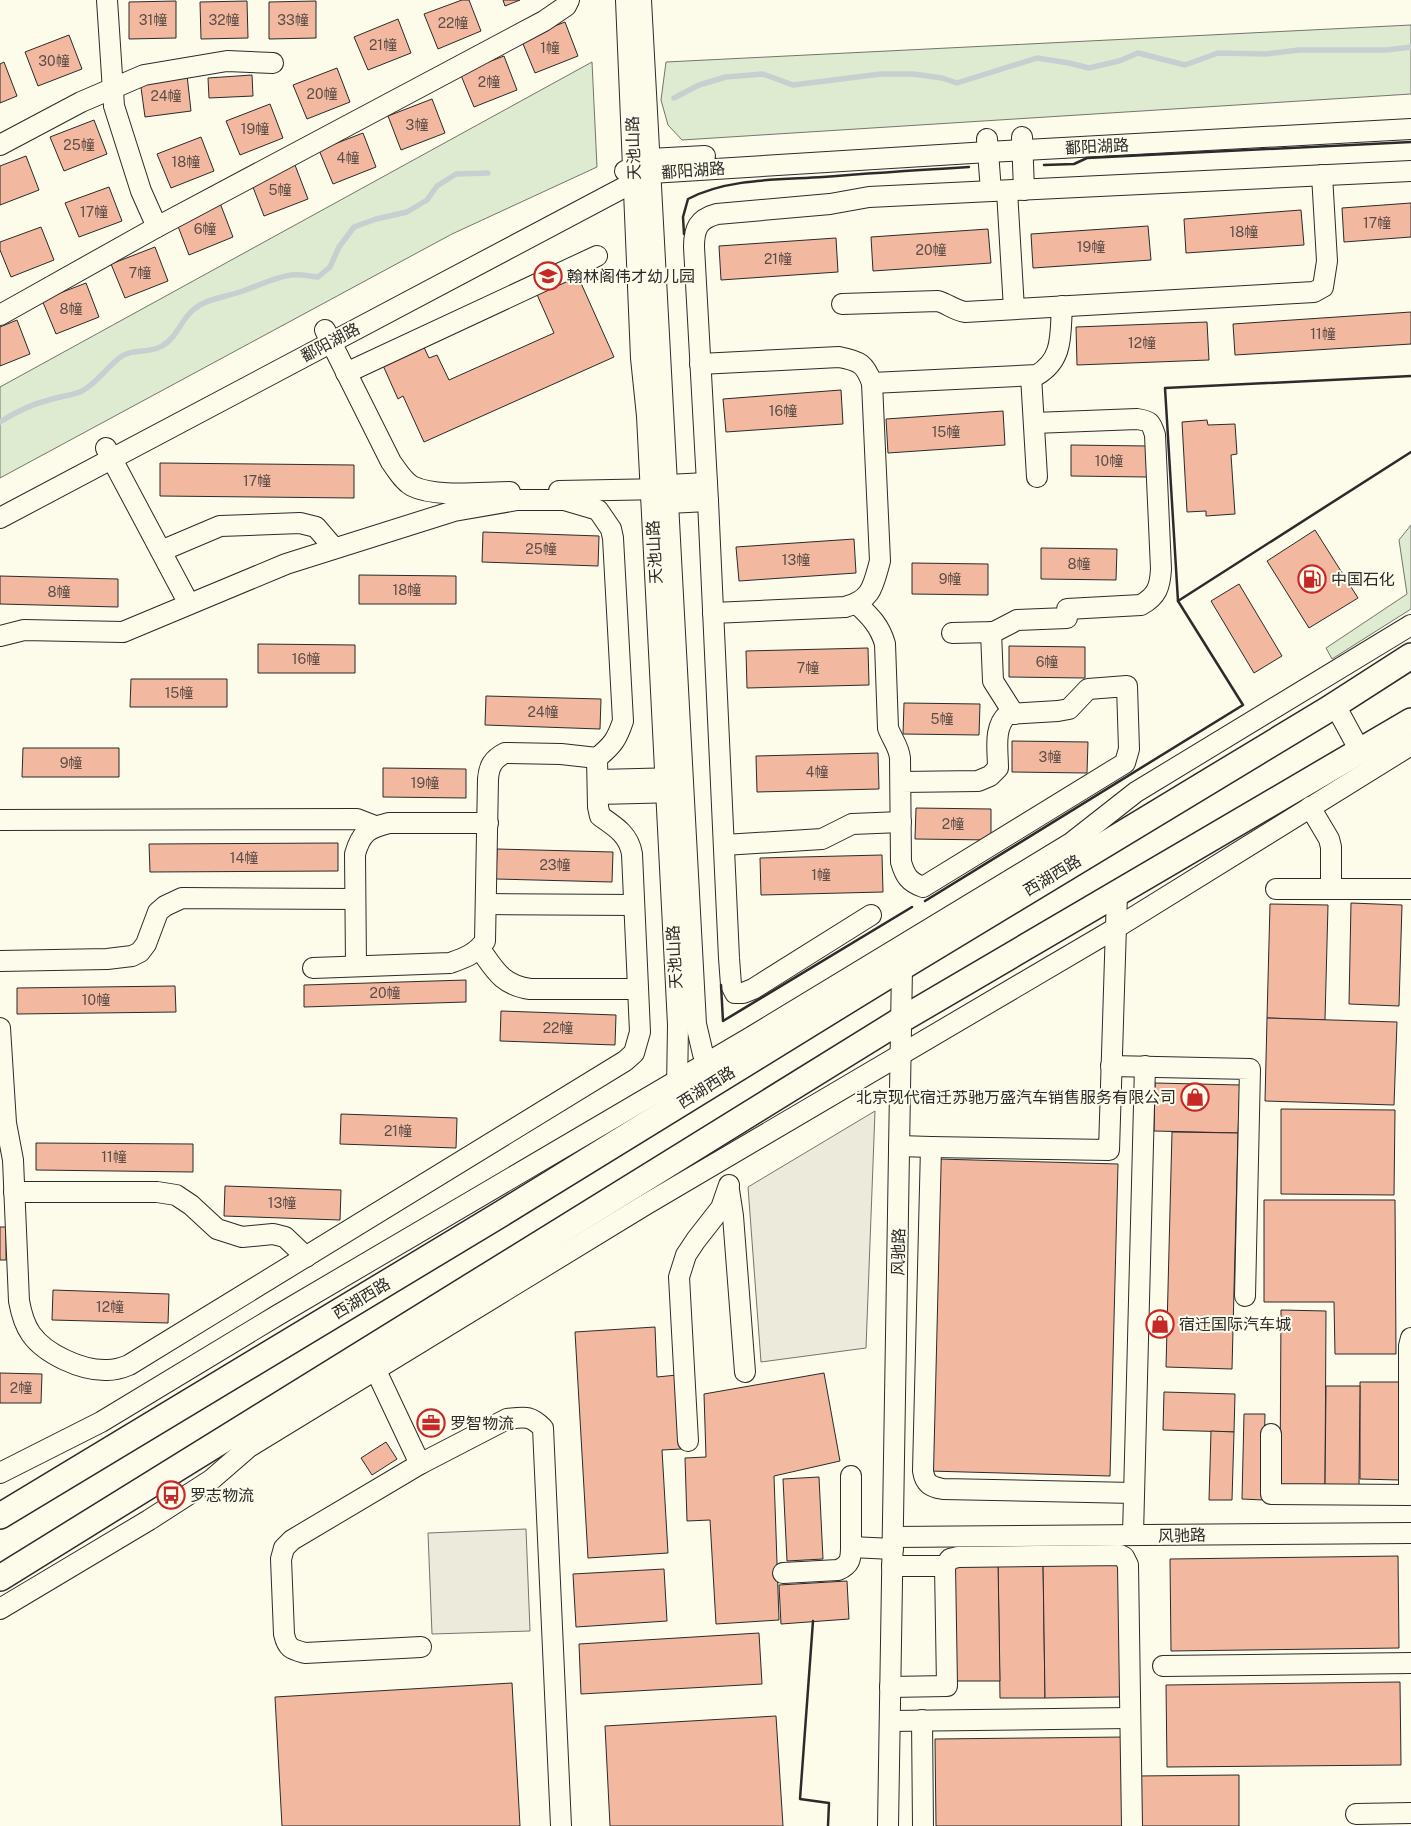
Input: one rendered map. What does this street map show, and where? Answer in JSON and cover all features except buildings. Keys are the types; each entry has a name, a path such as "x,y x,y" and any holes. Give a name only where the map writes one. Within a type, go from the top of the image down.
{"main road":[{"name":"西湖西路","path":"0,1516 501,1214 676,1105 711,1072 902,967 1335,705 1411,656"},
{"path":"0,1578 371,1361 717,1135 901,1020 1411,721"}],"street":[{"path":"107,0 114,106 141,191 157,227"},
{"path":"0,315 157,227 544,22 566,6 568,0"},
{"name":"天池山路","path":"626,0 642,170 663,492 674,785 678,1026 676,1105"},
{"name":"天池山路","path":"641,0 642,170"},
{"path":"0,145 81,102 144,76 227,61 273,63"},
{"name":"鄱阳湖路","path":"0,518 109,453 642,170 1411,115"},
{"name":"鄱阳湖路","path":"1022,144 1411,128"},
{"path":"1014,309 1008,190 1022,144"},
{"path":"988,146 1008,190"},
{"path":"871,915 753,989 742,993 735,993 731,985 729,958 700,364 694,233 698,225 707,217 738,212 830,204 869,197 1411,171"},
{"path":"842,304 938,300 946,303 954,310 965,312 1314,292 1323,287 1327,261 1322,175"},
{"path":"346,373 597,256"},
{"path":"872,384 1037,375 1047,369 1058,352 1062,306"},
{"path":"328,336 391,462 410,485 437,493 707,492"},
{"path":"700,364 840,357 859,362 867,369 872,384 880,561 873,586 857,604 845,607 713,613"},
{"path":"1031,376 1037,477"},
{"path":"952,633 991,632 1016,620 1067,618 1067,610 1141,605 1156,594 1160,586 1156,435 1152,426 1148,421 1136,419 1034,423"},
{"path":"109,453 189,604"},
{"name":"鄱阳湖路","path":"0,503 109,453"},
{"path":"0,636 24,630 123,632 286,564 454,511 517,500 564,500 598,510 611,529 613,538 623,721 618,736 611,747 598,758 561,754 505,753 492,763 489,769 485,941 480,949 450,963 313,968"},
{"path":"161,551 220,526 300,523 316,527 334,548"},
{"path":"857,604 875,621 882,633 885,644 888,728 891,737 899,748 901,862 905,875 914,884 923,887 1125,763 1129,749 1127,686 1088,689 1069,709 1008,714 1002,719 999,728 998,768 990,776 978,782 901,782"},
{"path":"0,1473 101,1422 278,1315 678,1080 711,1072 1071,843 1136,792 1411,625"},
{"path":"991,632 993,682 1014,714"},
{"path":"1335,705 1360,751"},
{"path":"0,1609 149,1520 211,1480 249,1447 371,1361 723,1159 1116,928 1411,745"},
{"path":"0,1028 6,1123 5,1150 21,1315 31,1334 45,1348 63,1359 84,1367 104,1370 116,1370 130,1365 625,1061 634,1053 640,1032 631,846 619,829 600,816 598,808 598,758"},
{"path":"598,787 674,785"},
{"name":"天池山路","path":"674,785 696,1024 711,1072"},
{"path":"1310,808 1329,839 1331,847 1330,889"},
{"path":"0,820 357,819 375,826"},
{"path":"724,845 822,839 852,824 901,822"},
{"path":"356,966 355,854 359,842 366,832 375,826 389,823 488,823"},
{"path":"1276,889 1411,889"},
{"path":"900,1146 1109,1150 1117,894"},
{"path":"0,961 107,959 132,956 140,952 146,944 158,912 165,906 182,898 355,899"},
{"path":"486,904 634,905"},
{"path":"480,949 504,980 516,987 530,989 638,989"},
{"name":"风驰路","path":"888,1826 902,967"},
{"path":"1111,1066 1250,1069 1245,1296"},
{"path":"1133,1535 1145,1066"},
{"path":"717,1135 733,1216 745,1372"},
{"path":"931,1147 924,1479 928,1484 943,1489 1134,1493"},
{"path":"688,1441 679,1277 686,1255 721,1208 728,1185"},
{"path":"10,1202 156,1192 176,1195 192,1206 216,1229 242,1237 273,1234 285,1237 306,1257"},
{"path":"896,1326 926,1326"},
{"path":"1271,1434 1271,1494 1409,1495 1409,1346 1411,1338"},
{"path":"371,1361 420,1464"},
{"path":"421,1647 305,1653 293,1650 286,1644 284,1634 281,1571 284,1548 292,1540 420,1464 507,1419 522,1417 534,1419 543,1428 561,1826"},
{"path":"783,1573 838,1570 845,1568 849,1563 852,1547 850,1476"},
{"name":"风驰路","path":"893,1551 1133,1535 1411,1533"},
{"path":"852,1547 893,1551 945,1566"},
{"path":"890,1687 947,1686 945,1566 950,1559 958,1557 1110,1555 1124,1557 1128,1565 1132,1826"},
{"path":"1163,1666 1411,1663"},
{"path":"890,1721 1129,1718"},
{"path":"922,1720 923,1826"},
{"path":"1356,1814 1411,1813"}],"green space":[{"path":"1411,25 1411,94 682,140 668,125 661,100 666,62"},
{"path":"592,62 597,167 452,234 0,478 0,387"},
{"path":"1411,525 1411,609 1332,659 1326,648 1407,594 1399,540"}],"shaded area":[{"path":"875,1111 866,1348 761,1362 748,1187"},
{"path":"526,1529 530,1631 432,1634 428,1533"}],"waterway":[{"path":"674,98 699,85 726,77 763,74 793,85 881,74 913,74 942,78 957,83 1037,58 1089,68 1119,61 1138,53 1185,65 1218,53 1266,54 1299,50 1387,50 1411,47"},
{"path":"0,422 36,404 74,394 88,388 122,356 162,346 174,336 189,314 206,302 284,276 318,277 330,267 339,247 354,227 376,219 407,212 427,200 437,186 456,174 488,173"}],"wall":[{"path":"1044,165 1074,164 1087,158 1411,142"},
{"path":"684,234 683,217 688,199 720,187 754,181 969,167"},
{"path":"925,901 1243,705 1178,601 1165,388 1411,376"},
{"path":"1178,601 1411,452"},
{"path":"721,985 723,1021 912,907"},
{"path":"813,1621 800,1799 829,1803 828,1826"}],"place":[{"name":"翰林阁伟才幼儿园","path":"548,276"},
{"name":"中国石化","path":"1312,579"},
{"name":"北京现代宿迁苏驰万盛汽车销售服务有限公司","path":"1195,1097"},
{"name":"宿迁国际汽车城","path":"1160,1324"},
{"name":"罗智物流","path":"431,1423"},
{"name":"罗志物流","path":"171,1495"}]}
